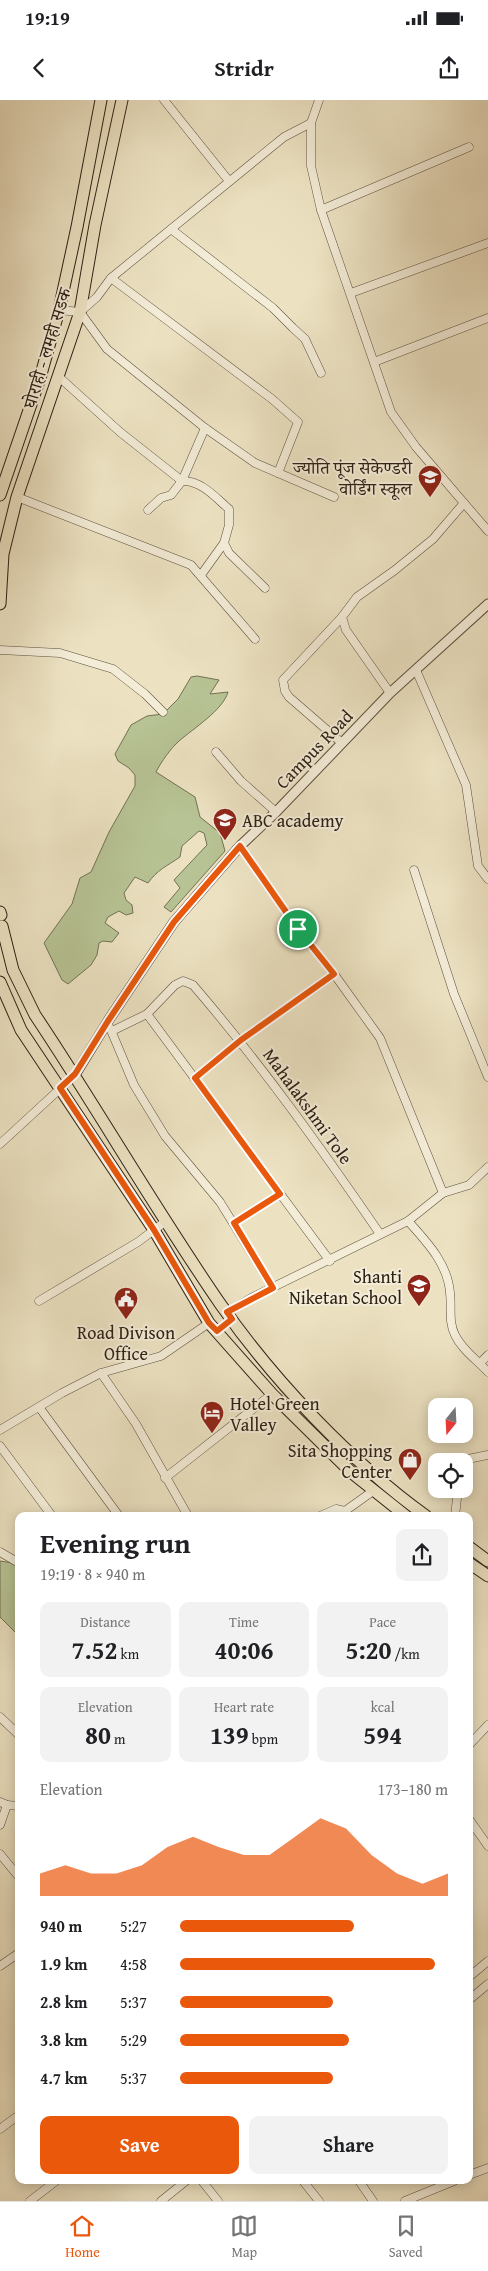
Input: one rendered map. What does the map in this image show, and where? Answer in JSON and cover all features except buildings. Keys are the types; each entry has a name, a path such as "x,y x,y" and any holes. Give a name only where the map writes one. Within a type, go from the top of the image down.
{"main road":[{"name":"घोराही - लमही सडक","path":"0,496 40,378 59,310 78,226 101,100"},
{"name":"घोराही - लमही सडक","path":"0,604 4,554 17,497 80,312 95,225 122,100"},
{"path":"0,919 13,970 32,1008 166,1222 227,1312 290,1391 361,1464 421,1512"},
{"path":"0,982 21,1030 154,1230 210,1323 272,1394 352,1473 397,1512"},
{"path":"210,1323 227,1312"},
{"path":"210,1323 227,1312"},
{"path":"473,1550 488,1561"},
{"path":"473,1566 488,1576"}],"street":[{"path":"164,100 229,181"},
{"path":"319,100 311,122 311,166 321,210 390,412 488,531"},
{"path":"59,310 80,312 97,297 112,278 229,181 284,137 311,122"},
{"path":"321,210 469,147"},
{"path":"172,229 287,321 305,339 321,373"},
{"path":"350,293 488,243"},
{"path":"112,278 272,399 298,422 278,472"},
{"path":"80,312 107,349 205,428 255,463 334,497"},
{"path":"374,362 488,318"},
{"path":"59,377 120,432 182,481 192,481 210,492 229,509 229,525 224,543 201,575"},
{"path":"148,510 161,498 171,494 182,481 205,428"},
{"path":"17,497 191,565 255,639"},
{"path":"342,743 289,697 285,691 283,680 342,617 358,597 395,570 433,538 464,503"},
{"path":"224,543 228,553 236,562 266,588"},
{"name":"Campus Road","path":"75,1074 174,922 240,846 276,812 390,693 488,604"},
{"path":"342,617 346,630 390,693"},
{"path":"0,650 60,653 112,670 146,694 163,712"},
{"path":"416,670 466,785 478,866 488,879"},
{"path":"216,752 241,781 276,812"},
{"path":"240,846 298,929 334,974 380,1038 443,1193"},
{"path":"414,870 454,994 488,1077"},
{"path":"195,1078 241,1040 334,974"},
{"name":"Mahalakshmi Tole","path":"112,1032 147,1014 175,985 183,981 193,985 241,1040 312,1135 380,1234"},
{"path":"147,1014 330,1261"},
{"path":"108,1021 134,1085 165,1136 220,1202 273,1288"},
{"path":"0,1144 75,1074"},
{"path":"227,1312 408,1221 443,1193 469,1184 488,1167"},
{"path":"234,1223 280,1194"},
{"path":"408,1221 431,1248 446,1271 450,1293 450,1317 454,1334 462,1346 488,1372"},
{"path":"39,1301 166,1222"},
{"path":"0,1430 101,1373 161,1356 210,1323"},
{"path":"480,1363 488,1355"},
{"path":"101,1373 136,1424 186,1512"},
{"path":"165,1478 272,1394"},
{"path":"38,1407 116,1512"},
{"path":"0,1446 49,1512"},
{"path":"473,1459 488,1456"},
{"path":"329,1512 336,1509 345,1511 373,1491"},
{"path":"455,1512 457,1498"},
{"path":"0,1552 15,1561"},
{"path":"0,1717 15,1731"},
{"path":"473,1741 488,1725"},
{"path":"0,1825 4,1803"},
{"path":"473,1825 488,1846"},
{"path":"0,1854 15,1872"},
{"path":"0,1966 15,1956"},
{"path":"473,1974 488,1961"},
{"path":"473,1997 488,1984"},
{"path":"0,2129 15,2118"},
{"path":"473,2174 488,2168"},
{"path":"30,2201 52,2184"},
{"path":"161,2201 182,2184"},
{"path":"204,2184 218,2201"},
{"path":"305,2184 319,2201"},
{"path":"361,2184 373,2201"},
{"path":"405,2201 447,2184"}],"green space":[{"path":"197,676 219,680 210,694 228,692 225,699 214,712 173,747 156,772 195,797 200,817 220,833 225,851 171,912 164,907 180,888 174,880 207,845 204,833 199,831 182,846 180,857 159,871 148,883 135,877 124,893 126,900 132,905 133,913 126,915 119,911 108,917 105,923 119,933 112,942 103,941 99,943 97,955 91,965 68,984 62,980 44,943 72,904 80,878 91,872 109,832 135,786 135,775 129,768 118,761 115,754 131,725 147,716 163,714 178,699 191,677"},
{"path":"0,1561 15,1563 15,1632 0,1617"}],"place":[{"name":"ज्योति पूंज सेकेण्डरी वोर्डिंग स्कूल","path":"430,498"},
{"name":"ABC academy","path":"225,841"},
{"name":"Shanti Niketan School","path":"419,1307"},
{"name":"Road Divison Office","path":"126,1320"},
{"name":"Hotel Green Valley","path":"212,1434"},
{"name":"Sita Shopping Center","path":"410,1481"}],"route":[{"path":"240,846 298,929 334,974 241,1040 195,1078 280,1194 234,1223 273,1288 227,1312 232,1319 217,1331 209,1323 154,1230 60,1088 75,1074 174,922 240,846"}]}
